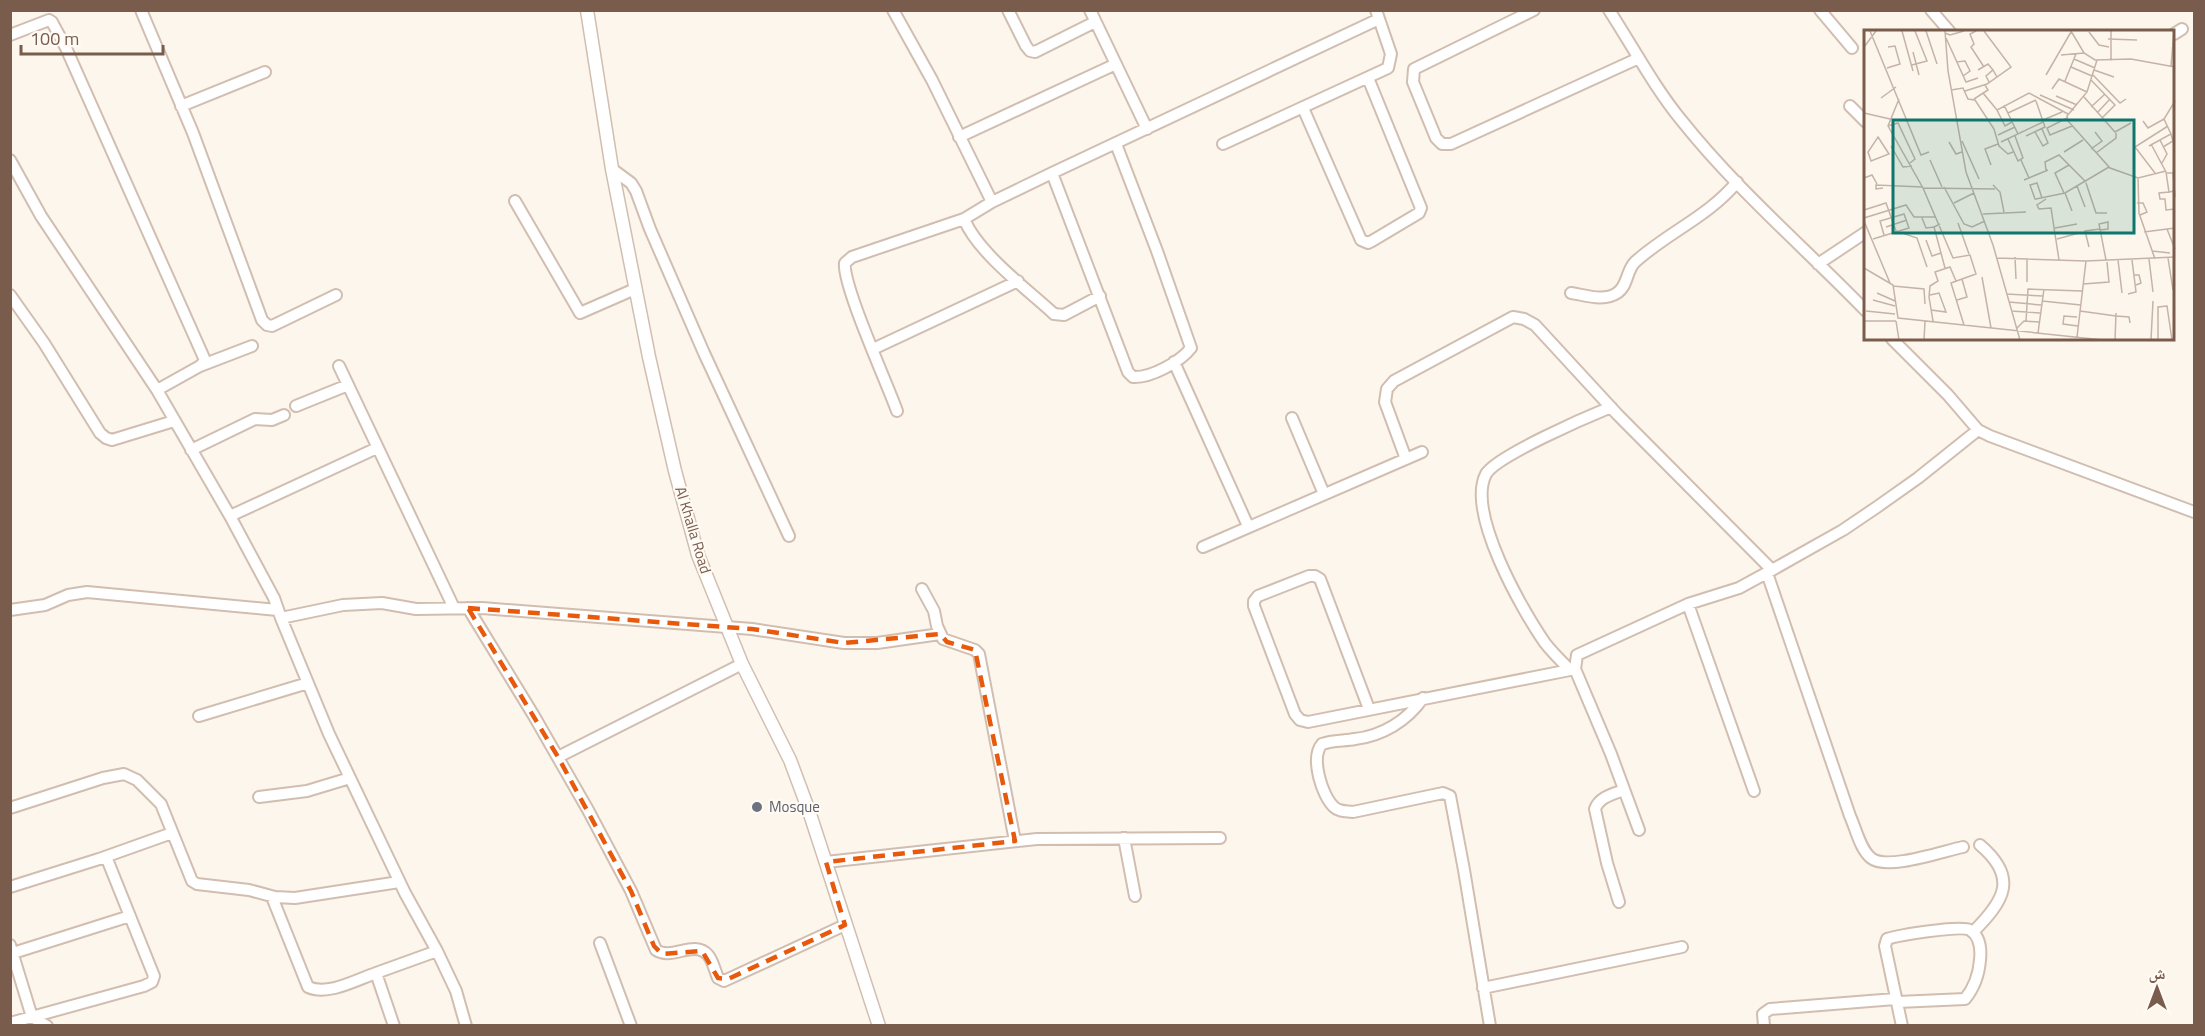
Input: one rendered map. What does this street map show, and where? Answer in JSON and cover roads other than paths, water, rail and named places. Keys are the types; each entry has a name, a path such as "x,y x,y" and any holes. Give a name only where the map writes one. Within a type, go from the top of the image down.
{"street":[{"path":"141,10 181,106 262,320 272,326 336,295"},
{"name":"Al Khalla Road","path":"587,10 612,169 649,357 675,471 698,555 742,664 790,760 879,1026"},
{"path":"893,10 932,80 992,202"},
{"path":"1008,10 1026,46 1030,51 1035,52 1095,22"},
{"path":"1090,10 1147,129"},
{"path":"1534,10 1418,65 1414,69 1413,82 1436,138 1442,144 1451,144 1639,58"},
{"path":"1609,10 1681,121 1818,264 1864,305"},
{"path":"1820,10 1852,48"},
{"path":"1931,10 1948,30"},
{"path":"897,411 844,269 845,263 852,257 964,219 992,202 1147,129 1377,15 1391,54 1388,68 1223,144"},
{"path":"10,35 49,20 52,22 204,358 200,366"},
{"path":"959,137 1116,64"},
{"path":"181,106 265,72"},
{"path":"1303,108 1361,240 1368,243 1419,213 1420,208 1368,78"},
{"path":"1850,106 1864,120"},
{"path":"1052,173 1130,376 1144,377 1174,362 1189,351 1190,346 1116,144"},
{"path":"10,160 41,216 157,390 230,516 274,598 350,778 399,882 456,991 466,1026"},
{"path":"612,169 631,183 636,191 704,353 789,536"},
{"path":"1571,293 1603,298 1617,293 1626,282 1635,262 1714,205 1737,182"},
{"path":"516,201 580,313 636,289"},
{"path":"964,219 989,253 1054,314 1064,315 1100,296"},
{"path":"1818,264 1864,233"},
{"path":"873,349 1018,280"},
{"path":"10,295 45,343 100,433 106,438 112,440 174,421"},
{"path":"1406,459 1385,402 1387,389 1394,381 1513,317 1524,319 1535,325 1769,572 1864,849 1873,859 1890,863 1963,847"},
{"path":"1894,340 1978,430 2194,512"},
{"path":"157,390 200,366 252,346"},
{"path":"1174,362 1248,526"},
{"path":"339,366 454,608"},
{"path":"296,406 348,386"},
{"path":"1611,407 1575,421 1492,468 1483,483 1484,514 1488,531 1512,588 1546,644 1573,669 1624,790 1638,830"},
{"path":"191,450 255,419 272,420 284,415"},
{"path":"1292,418 1324,494"},
{"path":"1573,669 1575,660 1582,652 1628,634 1689,604 1739,588 1843,530 1918,478 1978,430"},
{"path":"230,516 377,448"},
{"path":"1203,547 1422,453"},
{"path":"1369,709 1320,579 1309,576 1258,596 1254,601 1254,606 1296,714 1300,720 1308,722 1573,669"},
{"path":"922,589 934,611 940,634 947,642 975,650 979,654 1015,841"},
{"path":"10,610 45,605 68,595 87,592 279,614 361,603 382,603 416,609 468,608 726,627 784,633 844,643 877,643 940,634"},
{"path":"1689,604 1754,791"},
{"path":"468,608 558,757 631,891 650,940 659,952 666,955 693,949 702,951 708,955 718,978 724,981 845,925"},
{"path":"558,757 742,664"},
{"path":"199,716 308,683"},
{"path":"1423,698 1412,714 1385,729 1359,739 1322,744 1316,753 1317,769 1332,805 1342,811 1353,812 1443,793 1450,796 1490,1026"},
{"path":"10,808 103,778 124,774 137,780 161,804 192,881 197,884 249,891 272,897 295,898 399,882"},
{"path":"259,797 307,791 350,778"},
{"path":"1619,902 1607,863 1595,809 1603,798 1624,790"},
{"path":"10,887 172,833"},
{"path":"826,862 1015,841 1075,837 1220,838"},
{"path":"1124,838 1135,896"},
{"path":"1973,932 1998,904 2004,885 1999,863 1980,845"},
{"path":"10,1023 152,982 154,976 109,861 99,859"},
{"path":"272,897 308,987 315,990 324,991 437,951"},
{"path":"47,1026 32,1017 11,951 130,915"},
{"path":"1764,1026 1763,1014 1770,1009 1896,1001 1965,999 1975,981 1980,965 1981,952 1978,939 1973,932 1960,928 1887,939 1885,946 1896,1001 1902,1026"},
{"path":"600,943 631,1026"},
{"path":"1483,988 1682,947"},
{"path":"376,973 394,1026"}],"place":[{"name":"Mosque","path":"757,807"}]}
